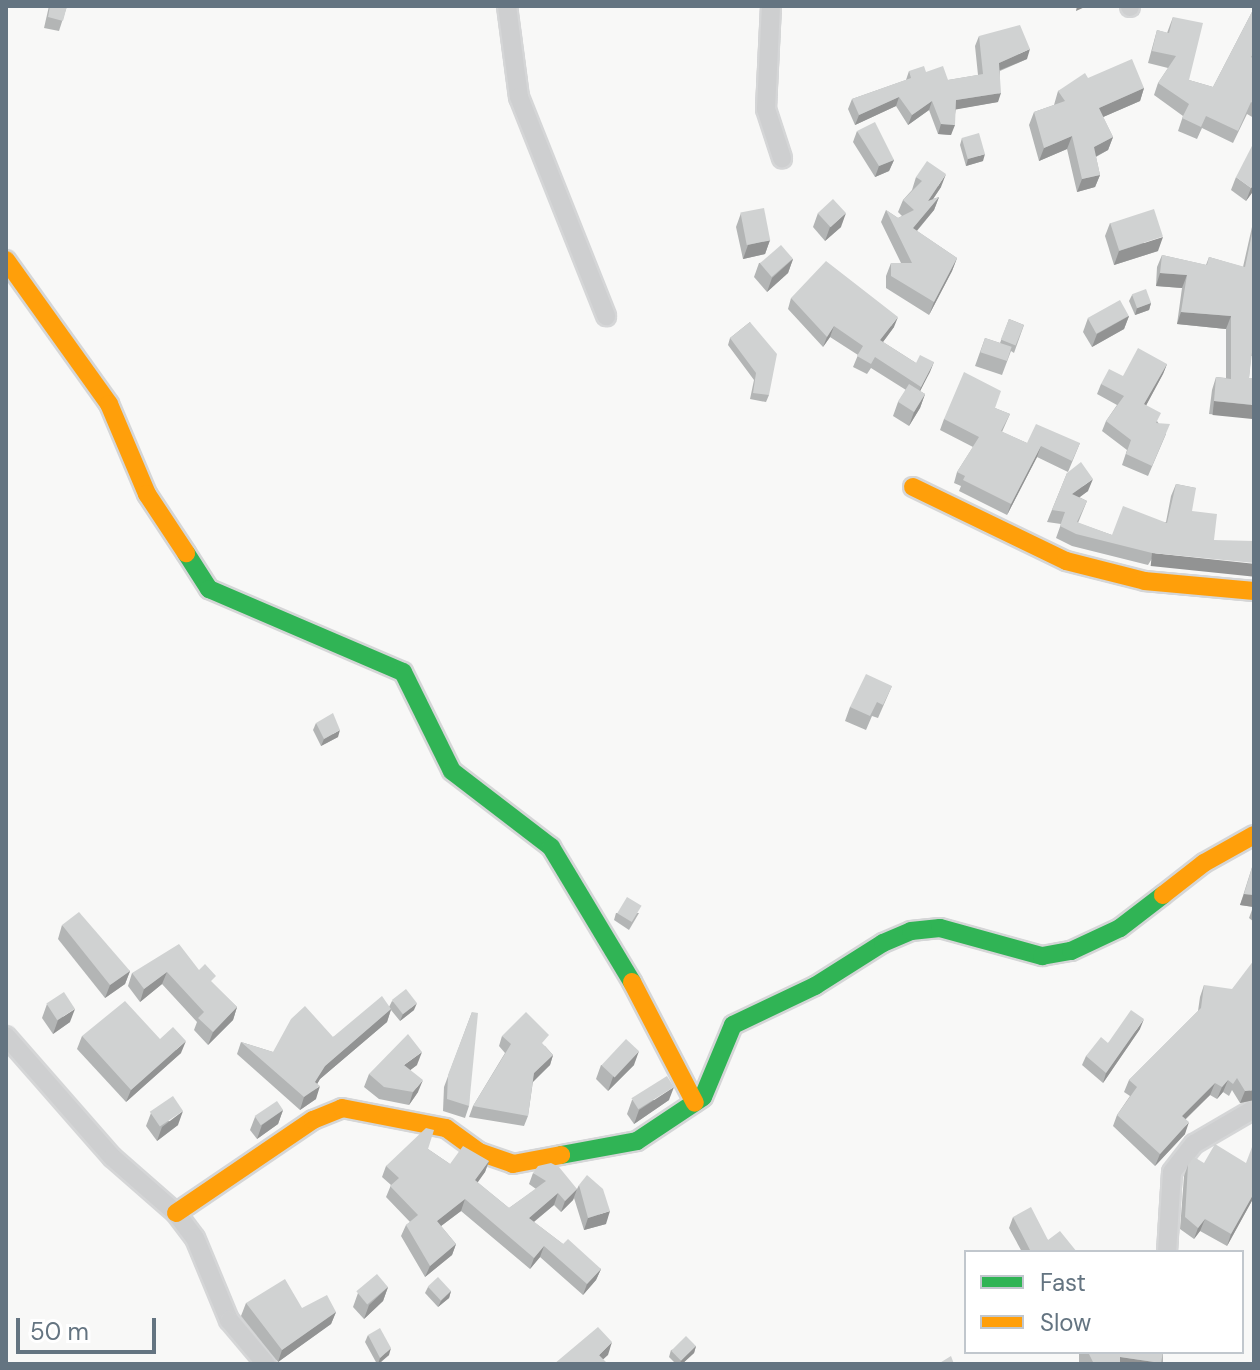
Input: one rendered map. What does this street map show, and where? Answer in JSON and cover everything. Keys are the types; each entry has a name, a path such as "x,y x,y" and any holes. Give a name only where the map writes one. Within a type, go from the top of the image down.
{"street":[{"path":"507,6 519,97 606,316"},
{"path":"771,6 766,109 782,158"},
{"path":"6,260 109,404 147,494 209,589 403,672 452,771 551,847 632,981 695,1103"},
{"path":"913,487 1066,561 1145,581 1254,591"},
{"path":"176,1213 313,1120 342,1108 446,1128 479,1152 513,1164 637,1141 695,1103 708,1088 733,1025 815,986 883,943 911,931 940,928 1042,956 1071,951 1120,928 1204,863 1254,835"},
{"path":"6,1036 112,1157 176,1213 195,1238 229,1320 266,1364"},
{"path":"1167,1250 1167,1214 1177,1164 1201,1139 1254,1109"}],"building":[{"path":"50,6 67,6 63,21 48,17"},
{"path":"1254,8 1254,52 1251,57 1254,59 1254,104 1251,102 1238,131 1206,116 1201,127 1182,118 1189,104 1158,83 1176,56 1152,51 1157,30 1169,33 1173,17 1203,23 1189,80 1213,87"},
{"path":"1020,25 1030,49 999,63 1001,93 956,100 955,125 941,124 932,101 912,115 899,97 859,115 852,99 911,78 909,71 924,66 926,72 943,66 948,80 983,74 979,36"},
{"path":"1132,59 1144,88 1099,108 1113,137 1094,147 1100,175 1082,179 1072,136 1044,148 1034,112 1065,101 1058,91 1085,73 1088,78"},
{"path":"875,122 894,160 879,166 857,131"},
{"path":"979,133 985,154 968,159 962,138"},
{"path":"1254,142 1254,184 1251,188 1236,177"},
{"path":"927,161 946,174 928,201 939,197 913,228 957,258 934,302 891,276 891,263 912,263 886,210 898,218 914,210 903,200 922,181 916,177"},
{"path":"833,199 846,213 831,227 818,213"},
{"path":"764,208 770,240 747,245 740,213"},
{"path":"1154,209 1163,237 1119,251 1110,223"},
{"path":"1254,224 1254,344 1249,378 1254,378 1254,405 1214,401 1216,377 1231,379 1231,316 1181,312 1187,275 1160,273 1162,255 1207,265 1209,257 1245,267"},
{"path":"781,245 793,259 772,277 760,263"},
{"path":"826,261 898,317 880,340 916,363 920,355 934,362 921,387 875,357 871,364 857,356 863,346 834,326 827,337 791,298"},
{"path":"1146,289 1151,303 1137,308 1132,294"},
{"path":"1120,300 1129,316 1096,334 1088,318"},
{"path":"1009,319 1024,325 1016,345 1001,339"},
{"path":"750,322 777,354 769,395 753,393 756,373 730,338"},
{"path":"985,338 1012,347 1007,361 980,352"},
{"path":"1138,348 1167,364 1144,404 1161,413 1156,423 1170,424 1152,466 1126,454 1131,440 1106,421 1124,396 1101,384 1109,369 1123,376"},
{"path":"964,372 1001,391 995,408 1010,414 1001,431 1027,443 1036,424 1080,443 1072,461 1041,446 1011,504 963,480 965,476 957,472 979,437 944,419"},
{"path":"909,384 925,394 914,412 898,402"},
{"path":"1081,462 1093,479 1072,494 1087,501 1077,522 1112,535 1123,506 1167,523 1176,484 1196,488 1192,511 1217,514 1214,540 1254,541 1254,563 1152,553 1076,534 1060,526 1065,512 1052,510 1067,473"},
{"path":"866,674 892,686 883,705 877,702 870,716 850,707"},
{"path":"333,713 340,730 324,739 316,723"},
{"path":"1254,861 1254,895 1244,894"},
{"path":"627,897 642,906 632,922 617,913"},
{"path":"79,912 130,971 110,985 62,925"},
{"path":"179,944 199,970 205,964 216,976 211,981 237,1007 213,1032 198,1018 204,1012 167,972 144,989 132,973"},
{"path":"1254,960 1254,1090 1245,1091 1237,1078 1233,1084 1228,1080 1222,1087 1215,1083 1182,1116 1189,1122 1160,1154 1117,1115 1137,1087 1129,1080 1201,1008 1204,985 1232,989"},
{"path":"406,989 417,1003 403,1014 392,1000"},
{"path":"64,992 75,1009 57,1020 46,1003"},
{"path":"382,996 391,1009 325,1066 315,1082 320,1086 304,1097 241,1042 273,1052 291,1019 305,1006 333,1037"},
{"path":"125,1001 160,1039 173,1027 186,1041 131,1090 82,1036"},
{"path":"1131,1010 1144,1019 1106,1073 1086,1056 1101,1037 1108,1043"},
{"path":"472,1012 478,1013 469,1106 447,1099 448,1075"},
{"path":"526,1012 549,1035 542,1043 553,1055 534,1073 528,1116 473,1106 511,1044 502,1036"},
{"path":"408,1034 422,1052 404,1065 423,1080 413,1092 384,1087 369,1074"},
{"path":"626,1039 639,1051 615,1078 601,1065"},
{"path":"667,1076 674,1087 638,1109 631,1098"},
{"path":"173,1096 183,1111 160,1127 150,1112"},
{"path":"277,1101 283,1110 261,1125 255,1116"},
{"path":"426,1128 434,1130 428,1149 450,1164 463,1146 489,1161 475,1180 509,1208 546,1181 533,1173 538,1166 551,1163 559,1167 577,1189 565,1201 558,1193 529,1218 563,1244 568,1239 601,1269 587,1284 544,1246 534,1258 465,1199 437,1221 456,1244 430,1266 406,1225 418,1215 390,1186 399,1178 386,1166"},
{"path":"1215,1144 1246,1163 1254,1148 1254,1193 1231,1234 1205,1219 1198,1228 1185,1217 1188,1165 1194,1157 1204,1163"},
{"path":"587,1175 603,1189 610,1211 588,1218 579,1185"},
{"path":"1031,1207 1048,1240 1060,1231 1075,1250 1030,1250 1013,1217"},
{"path":"377,1274 388,1287 367,1304 356,1291"},
{"path":"438,1277 451,1291 441,1300 428,1287"},
{"path":"285,1279 302,1308 327,1295 336,1312 282,1350 246,1303"},
{"path":"598,1327 612,1342 599,1355 608,1364 554,1364"},
{"path":"380,1328 391,1348 380,1358 368,1335"},
{"path":"686,1336 696,1346 681,1361 671,1351"},
{"path":"1089,1354 1163,1354 1161,1363 1120,1357 1120,1364 1094,1364"},
{"path":"951,1356 954,1364 938,1364"}],"traffic: fast":[{"path":"186,553 209,589 403,672 452,771 551,847 632,982"},
{"path":"561,1155 637,1141 703,1097 733,1025 815,986 883,943 911,931 940,928 1042,956 1071,951 1120,928 1163,895"}],"traffic: slow":[{"path":"6,260 109,404 147,494 186,553"},
{"path":"913,487 1066,561 1145,581 1254,591"},
{"path":"1163,895 1204,863 1254,835"},
{"path":"632,982 695,1103"},
{"path":"176,1213 313,1120 342,1108 446,1128 479,1152 513,1164 561,1155"}]}
